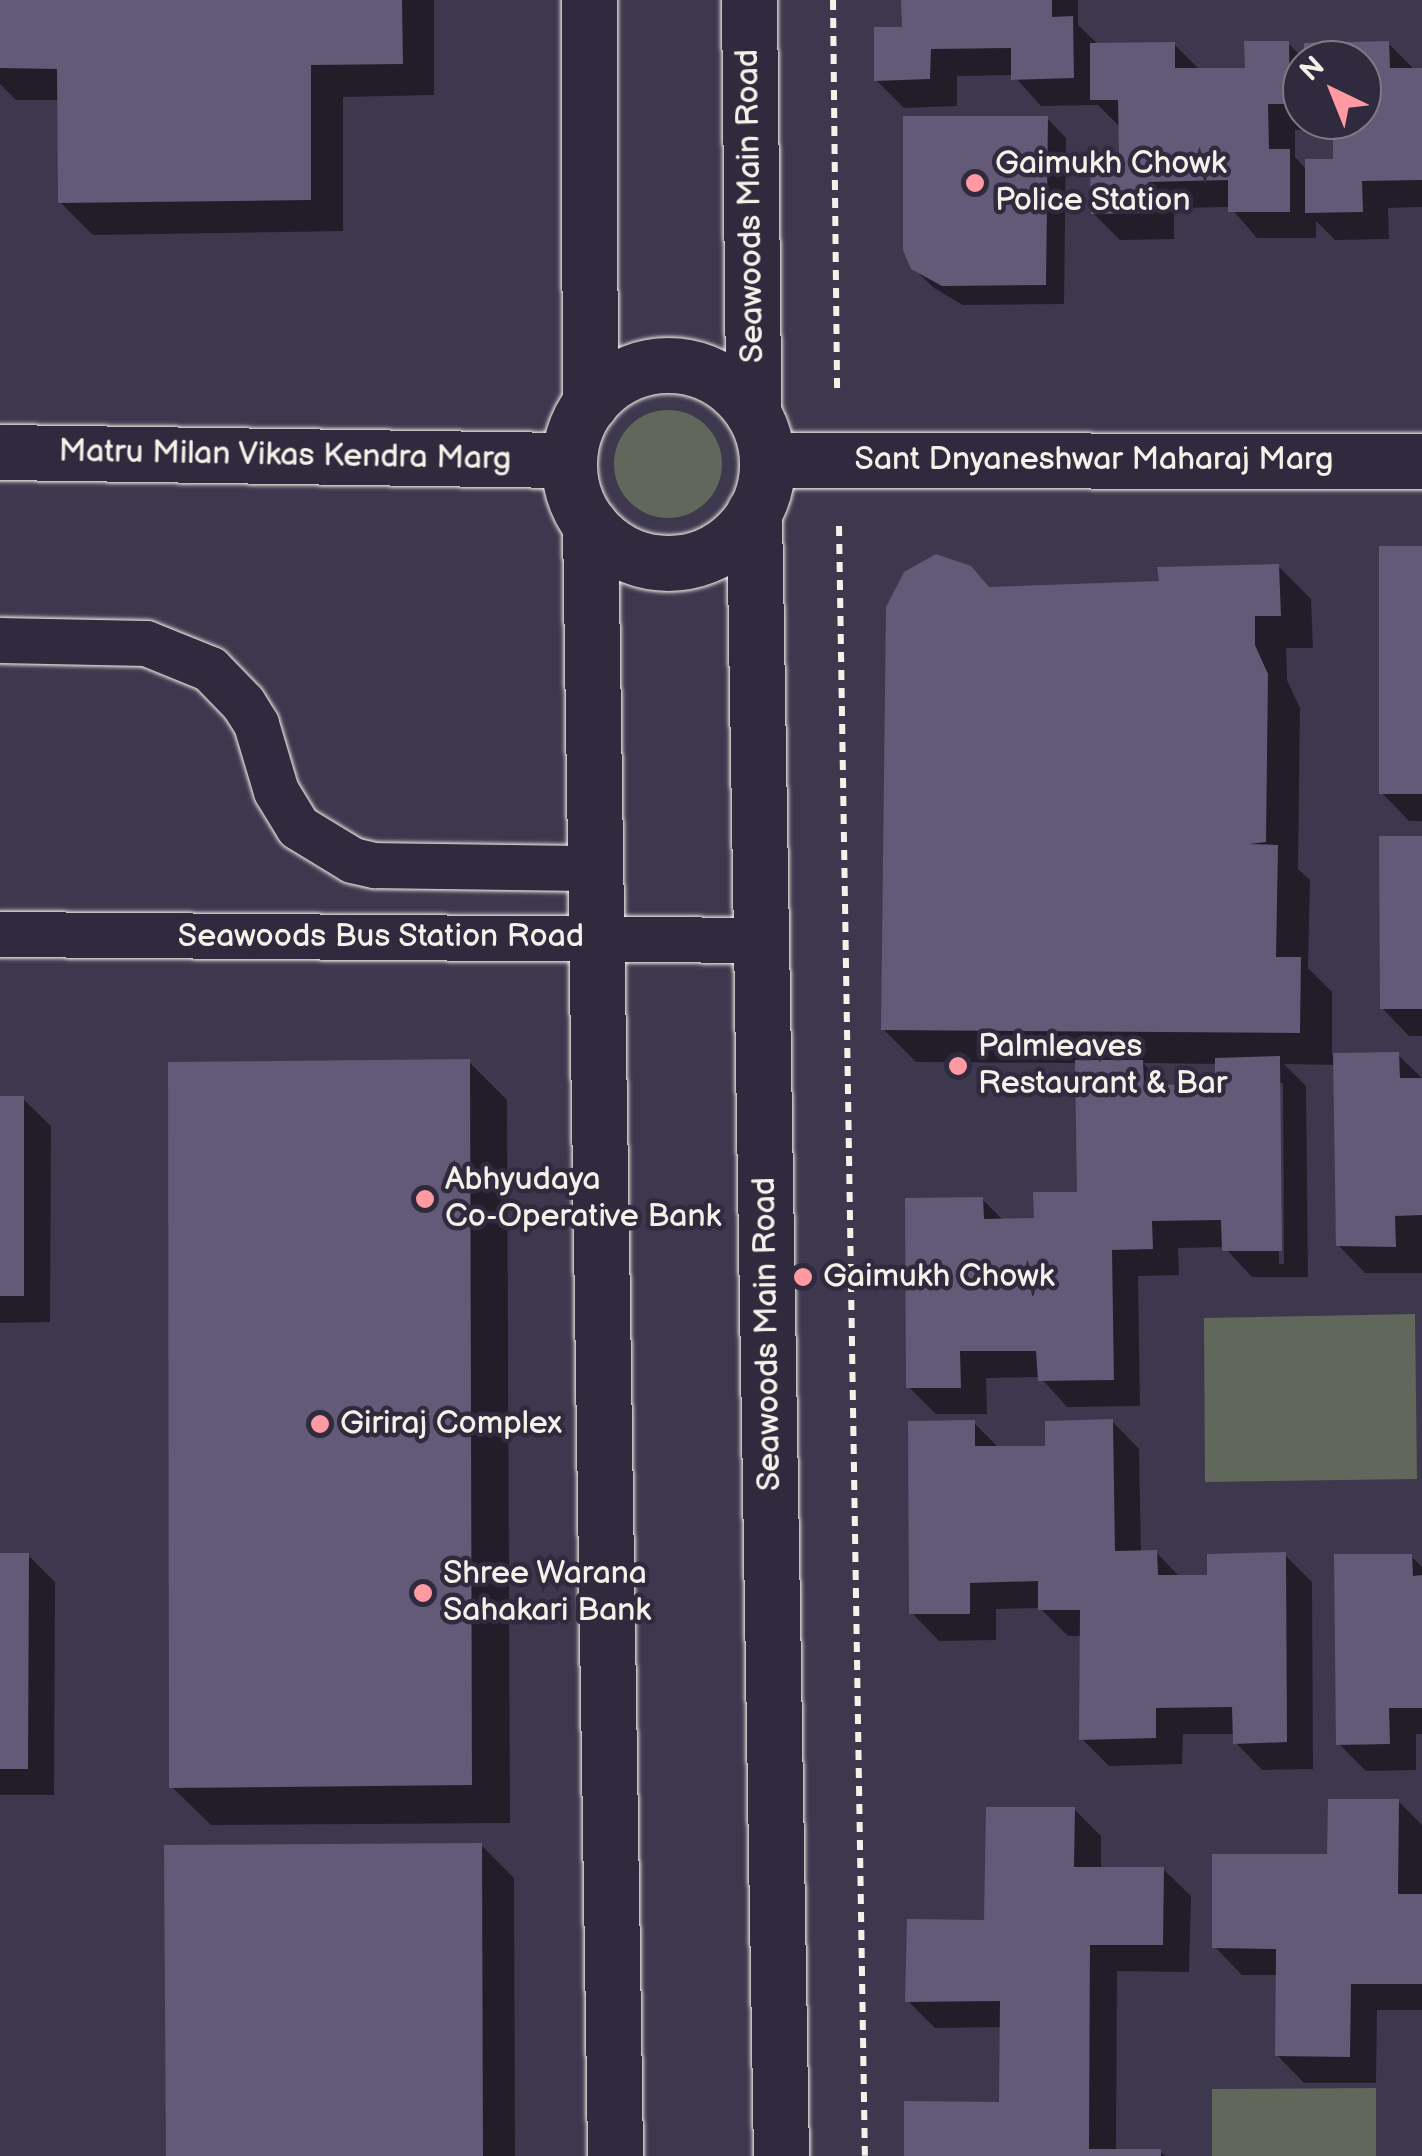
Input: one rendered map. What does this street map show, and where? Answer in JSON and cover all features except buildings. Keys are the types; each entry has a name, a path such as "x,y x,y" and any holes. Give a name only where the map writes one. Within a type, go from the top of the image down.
{"main road":[{"path":"588,0 590,404"},
{"name":"Seawoods Main Road","path":"750,0 760,436"},
{"path":"666,364 710,373 735,390 760,436 763,493 754,512 722,547 675,563 628,555 590,525 578,505 569,460 572,438 590,404 624,376 666,364"},
{"name":"Sant Dnyaneshwar Maharaj Marg","path":"760,436 838,460 1422,461"},
{"name":"Matru Milan Vikas Kendra Marg","path":"0,452 569,460"},
{"name":"Seawoods Main Road","path":"754,512 781,2156"},
{"path":"590,525 614,2156"}],"lane":[{"path":"0,640 146,642 200,664 227,684 256,724 276,791 298,827 352,860 374,865 594,868"},
{"name":"Seawoods Bus Station Road","path":"0,934 762,940"}],"path":[{"path":"833,0 866,2156"}],"green space":[{"path":"668,410 689,414 706,426 718,443 722,464 718,485 706,502 689,514 668,518 647,514 630,502 618,485 614,464 618,443 630,426 647,414"},
{"path":"1415,1314 1417,1479 1205,1482 1204,1318"},
{"path":"1376,2088 1376,2156 1212,2156 1212,2089"}],"place":[{"name":"Gaimukh Chowk Police Station","path":"975,183"},
{"name":"Palmleaves Restaurant & Bar","path":"958,1066"},
{"name":"Abhyudaya Co-Operative Bank","path":"425,1199"},
{"name":"Gaimukh Chowk","path":"803,1277"},
{"name":"Giriraj Complex","path":"320,1424"},
{"name":"Shree Warana Sahakari Bank","path":"423,1593"}]}
